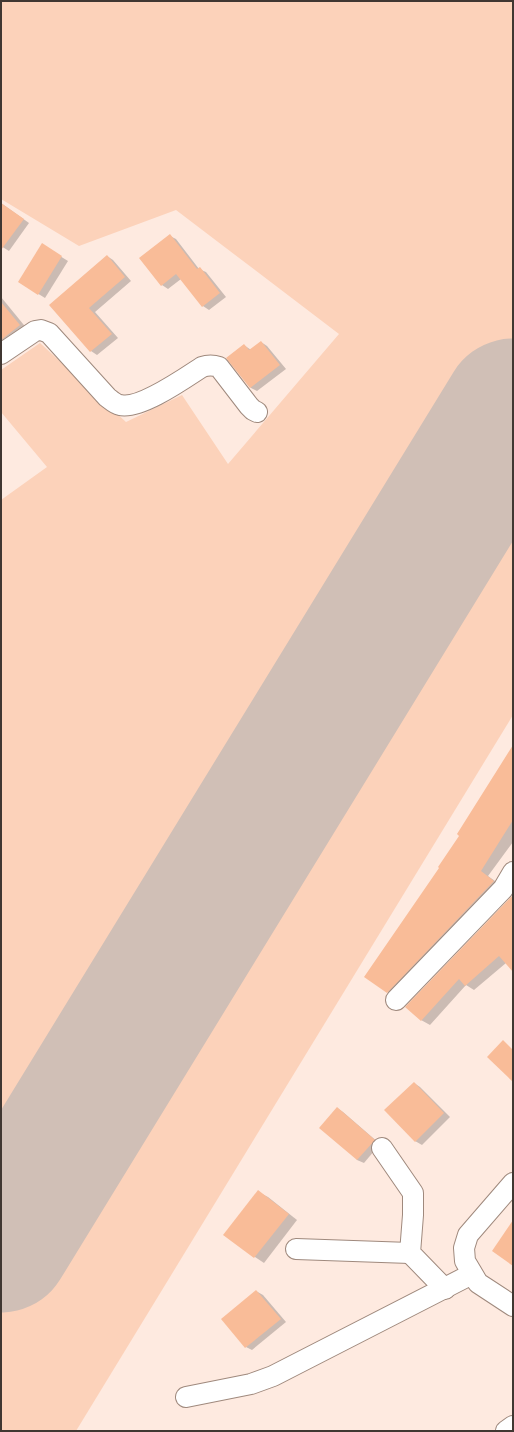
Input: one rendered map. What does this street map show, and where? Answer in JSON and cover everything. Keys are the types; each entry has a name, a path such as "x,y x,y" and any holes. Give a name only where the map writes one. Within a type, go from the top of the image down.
{"street":[{"path":"1,354 35,331 41,330 49,332 107,397 121,406 130,405 150,398 202,367 219,367 249,406 257,412"},
{"path":"396,1000 503,889 513,872"},
{"path":"382,1148 413,1193 410,1253"},
{"path":"513,1183 468,1235 464,1248 465,1261 478,1283 513,1306"},
{"path":"296,1249 410,1253 445,1289"},
{"path":"186,1397 251,1384 273,1376 472,1274"},
{"path":"506,1431 513,1426"}],"shaded area":[{"path":"1,1 513,1 513,339 1,1173 1,500 47,467 1,412 1,370 40,343 126,422 182,395 228,464 339,334 176,210 79,246 1,199"},
{"path":"513,477 513,715 76,1431 1,1431 1,1311"}],"building":[{"path":"1,203 24,219 1,250"},
{"path":"170,234 197,269 200,267 220,293 202,307 176,274 161,286 139,258"},
{"path":"42,243 62,256 38,295 18,282"},
{"path":"107,255 125,277 89,308 112,334 90,352 49,305"},
{"path":"1,302 20,325 1,340"},
{"path":"261,341 280,365 250,388 226,358 244,344 249,350"},
{"path":"513,745 513,820 481,871 494,881 387,993 364,977 439,868 438,867 459,836 457,834"},
{"path":"513,895 513,972 499,956 465,986 459,979 421,1021 405,1007"},
{"path":"503,1040 513,1050 513,1082 487,1057"},
{"path":"414,1082 444,1113 415,1142 384,1110"},
{"path":"337,1107 375,1140 357,1160 319,1128"},
{"path":"258,1190 289,1214 254,1258 223,1235"},
{"path":"513,1220 513,1266 492,1251"},
{"path":"256,1290 281,1319 245,1348 221,1319"}],"runway":[{"path":"1,1243 513,408"}]}
